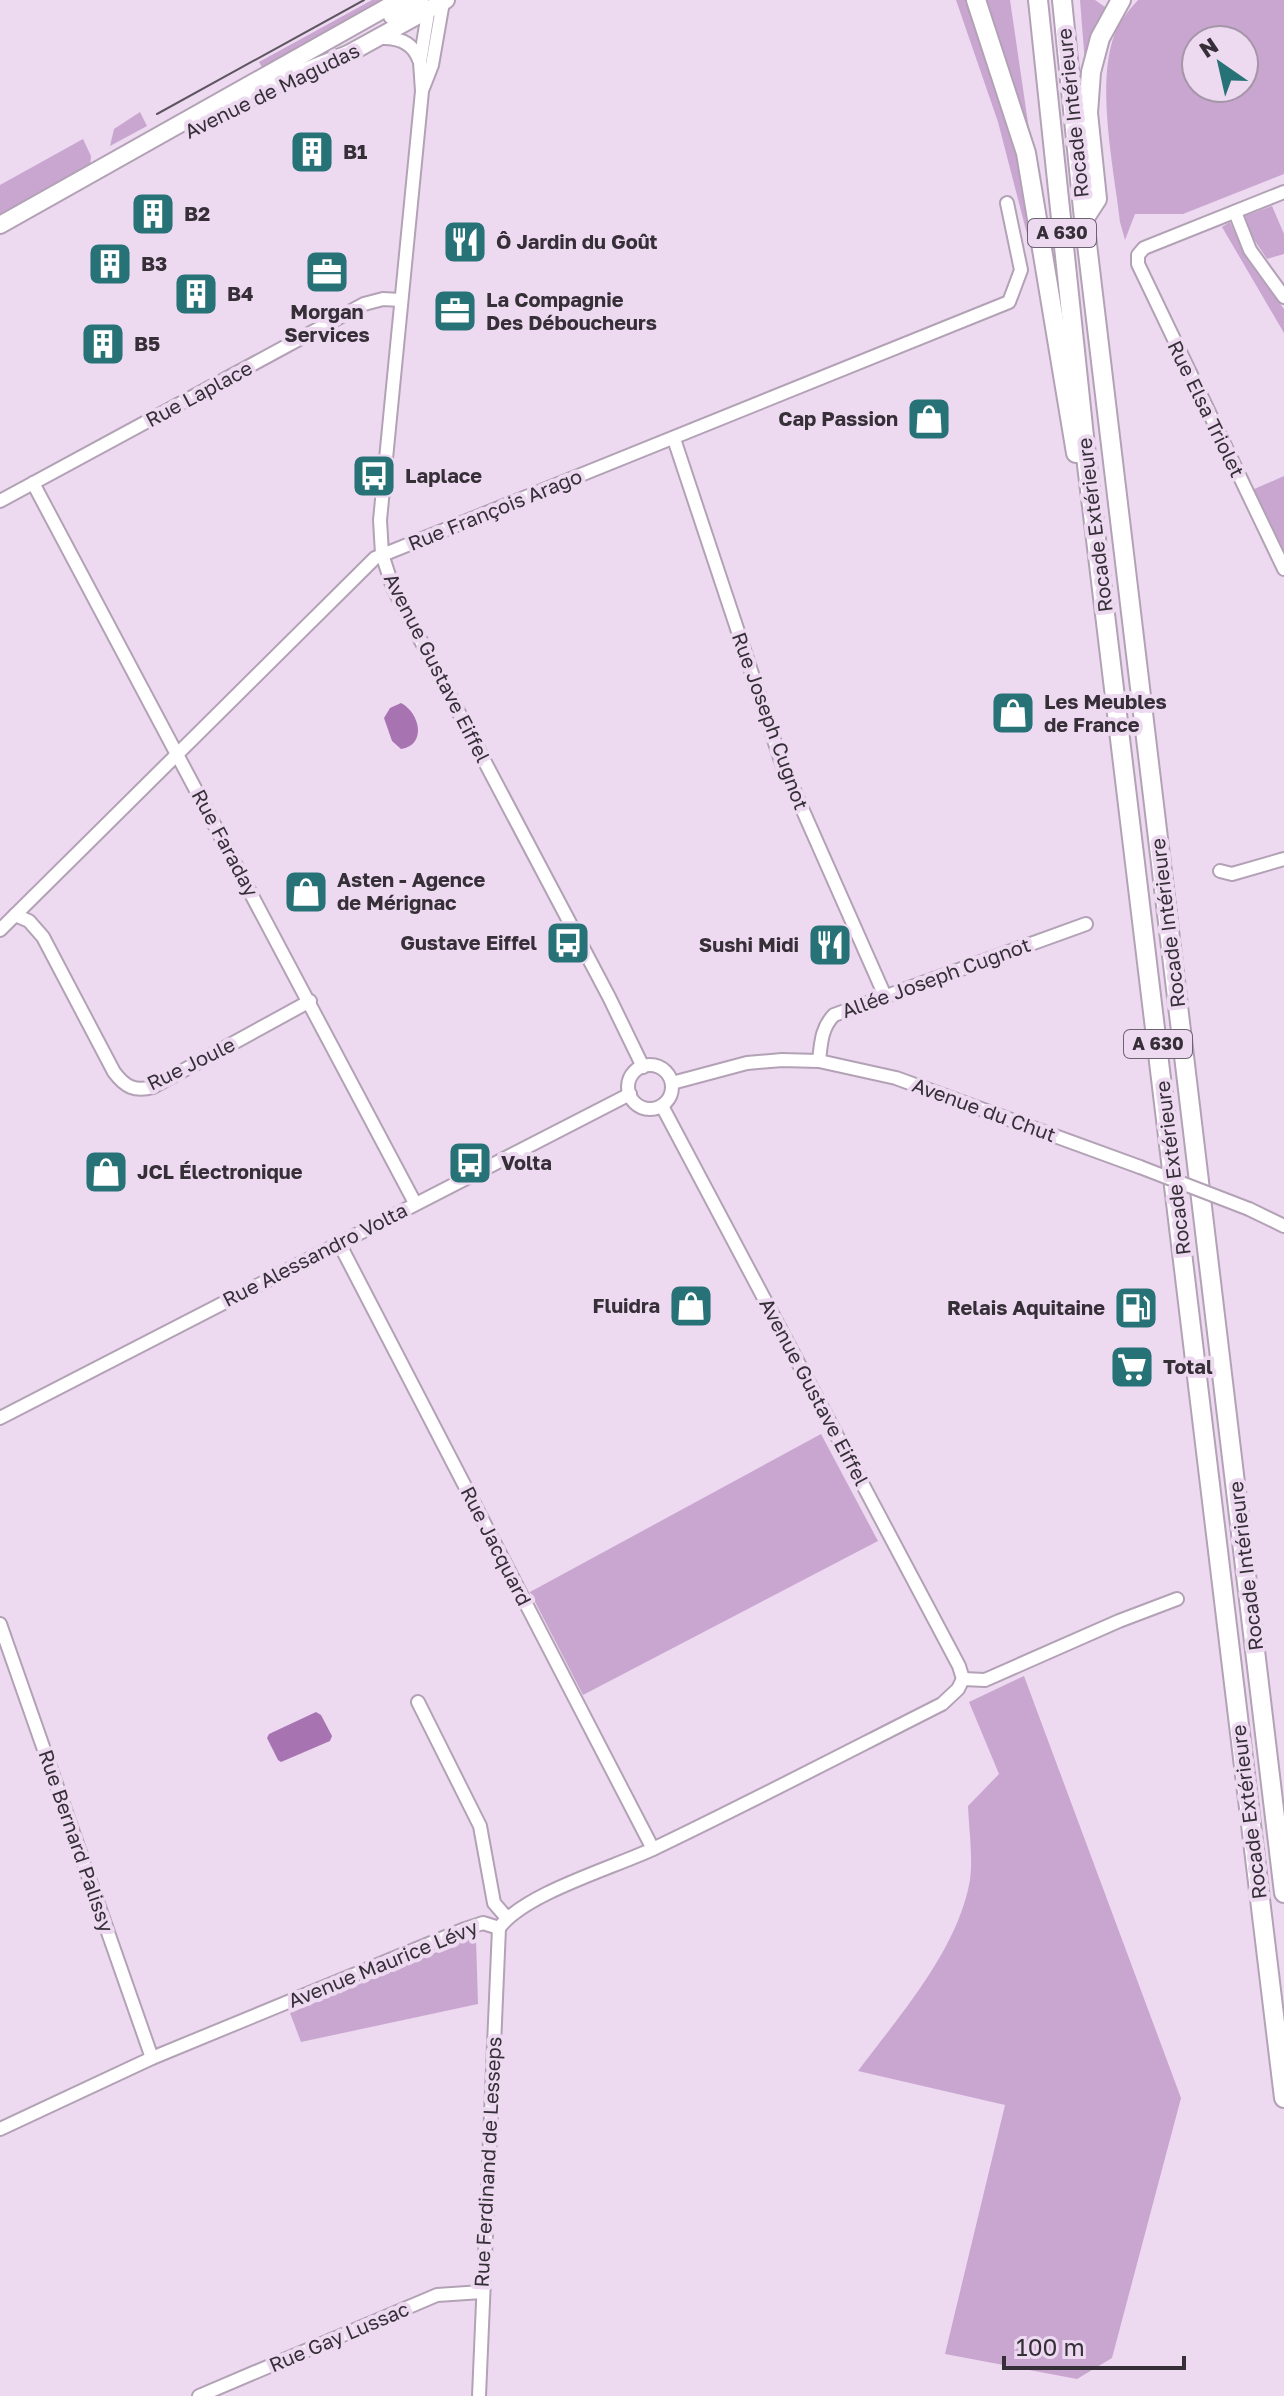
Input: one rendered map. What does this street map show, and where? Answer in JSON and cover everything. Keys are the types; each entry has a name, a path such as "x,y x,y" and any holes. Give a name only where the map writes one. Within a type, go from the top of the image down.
{"highway":[{"path":"976,0 1026,153 1073,450 1087,465"},
{"name":"Rocade Extérieure","path":"1038,0 1087,465 1284,2098"},
{"name":"Rocade Intérieure","path":"1062,0 1084,219 1284,1893"},
{"path":"1084,219 1097,199 1088,113 1091,72 1100,38 1121,0"}],"main road":[{"name":"Avenue de Magudas","path":"0,225 400,0"},
{"name":"Avenue de Magudas","path":"94,174 113,170 268,88 377,39 436,1"},
{"path":"315,67 340,45 436,1"}],"street":[{"name":"Avenue Gustave Eiffel","path":"436,1 420,62 422,91 380,520 382,554 393,588 643,1067"},
{"name":"Avenue Gustave Eiffel","path":"422,91 430,73 436,1"},
{"path":"377,39 390,37 407,43 413,47 420,62"},
{"path":"1284,192 1235,212 1250,250 1284,297"},
{"name":"Rue François Arago","path":"0,930 368,563 382,554 1009,302 1021,270 1007,203"},
{"name":"Rue Elsa Triolet","path":"1235,212 1144,248 1138,255 1142,278 1284,569"},
{"name":"Rue Laplace","path":"0,501 364,304 383,299 401,300"},
{"name":"Rue Joseph Cugnot","path":"674,439 781,761 885,996"},
{"name":"Rue Faraday","path":"33,483 415,1203"},
{"path":"1220,871 1232,874 1284,859"},
{"name":"Rue Joule","path":"15,915 29,921 43,937 114,1072 122,1083 135,1089 153,1087 310,1001"},
{"name":"Allée Joseph Cugnot","path":"819,1061 821,1037 834,1015 1086,924"},
{"name":"Avenue du Chut","path":"672,1083 747,1063 782,1060 819,1061 896,1078 1140,1167 1249,1209 1284,1226"},
{"path":"657,1066 672,1083 670,1096 662,1106 643,1107 630,1094 630,1081 643,1067 657,1066"},
{"name":"Rue Alessandro Volta","path":"0,1418 630,1094"},
{"name":"Avenue Gustave Eiffel","path":"662,1106 959,1666 963,1679"},
{"name":"Rue Jacquard","path":"339,1243 653,1849"},
{"path":"963,1679 985,1680 1177,1599"},
{"name":"Rue Bernard Palissy","path":"0,1624 152,2058"},
{"name":"Avenue Maurice Lévy","path":"0,2129 152,2058 465,1929 483,1923 503,1923 526,1904 653,1849 942,1704 958,1689 963,1679"},
{"path":"418,1702 480,1826 494,1903 503,1923"},
{"name":"Rue Ferdinand de Lesseps","path":"479,2396 503,1923"},
{"name":"Rue Gay Lussac","path":"199,2396 437,2295 482,2292"}],"shaded area":[{"path":"372,0 388,0 265,73 259,62"},
{"path":"956,0 968,0 974,15 1022,170 1034,261 998,122"},
{"path":"984,0 1010,0 1032,150"},
{"path":"1080,0 1095,0 1108,9 1085,64"},
{"path":"1138,0 1284,0 1284,174 1183,214 1135,214 1125,240 1120,222 1106,103 1109,56 1121,21"},
{"path":"140,112 147,126 110,146 114,129"},
{"path":"83,139 91,156 90,167 0,215 0,185"},
{"path":"1272,206 1284,234 1284,254 1267,259 1253,238 1245,216"},
{"path":"1230,222 1247,259 1284,309 1284,333 1222,227"},
{"path":"1284,476 1284,550 1283,550 1252,490"},
{"path":"401,703 413,714 418,728 415,742 401,749 392,741 384,718 390,708"},
{"path":"821,1434 878,1541 583,1695 530,1592"},
{"path":"1024,1676 1181,2098 1112,2358 1077,2379 945,2354 1005,2105 858,2071 925,1981 953,1932 963,1906 971,1871 968,1806 999,1774 969,1702"},
{"path":"316,1712 321,1715 332,1736 330,1741 281,1762 278,1760 267,1738 269,1734"},
{"path":"473,1937 476,1939 478,2004 301,2042 290,2013"}],"tram line":[{"path":"157,114 364,0"}],"place":[{"name":"B1","path":"312,152"},
{"name":"B2","path":"153,214"},
{"name":"Ô Jardin du Goût","path":"465,242"},
{"name":"B3","path":"110,264"},
{"name":"Morgan Services","path":"327,272"},
{"name":"B4","path":"196,294"},
{"name":"La Compagnie Des Déboucheurs","path":"455,311"},
{"name":"B5","path":"103,344"},
{"name":"Cap Passion","path":"929,419"},
{"name":"Laplace","path":"374,476"},
{"name":"Les Meubles de France","path":"1013,713"},
{"name":"Asten - Agence de Mérignac","path":"306,892"},
{"name":"Gustave Eiffel","path":"568,943"},
{"name":"Sushi Midi","path":"830,945"},
{"name":"Volta","path":"470,1163"},
{"name":"JCL Électronique","path":"106,1172"},
{"name":"Fluidra","path":"691,1306"},
{"name":"Relais Aquitaine","path":"1136,1308"},
{"name":"Total","path":"1132,1367"}]}
